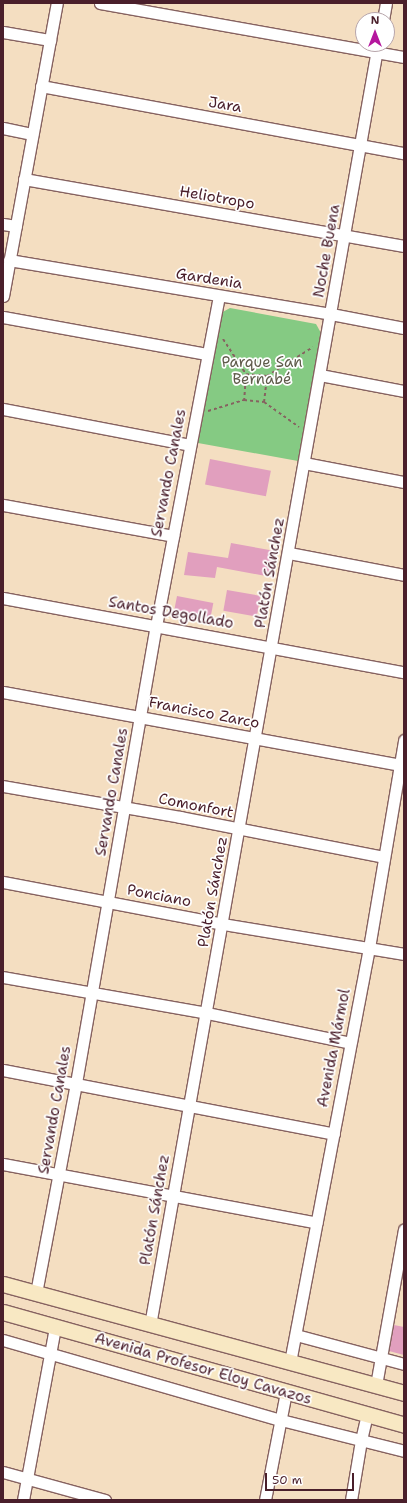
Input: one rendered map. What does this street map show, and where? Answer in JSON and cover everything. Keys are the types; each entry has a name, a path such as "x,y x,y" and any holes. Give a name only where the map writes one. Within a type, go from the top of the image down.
{"main road":[{"name":"Avenida Profesor Eloy Cavazos","path":"3,1284 150,1325 404,1392"},
{"name":"Avenida Profesor Eloy Cavazos","path":"3,1312 404,1425"}],"street":[{"path":"3,296 57,3"},
{"path":"100,3 355,44"},
{"path":"3,32 50,40"},
{"name":"Noche Buena","path":"304,463 377,52"},
{"path":"390,52 404,57"},
{"name":"Jara","path":"41,86 404,153"},
{"path":"3,128 32,134"},
{"name":"Heliotropo","path":"24,179 404,246"},
{"path":"3,224 16,226"},
{"name":"Gardenia","path":"10,260 330,314 404,328"},
{"name":"Servando Canales","path":"36,1293 76,1083 156,626 219,296"},
{"path":"3,317 207,354"},
{"path":"320,375 404,391"},
{"path":"3,409 190,445"},
{"path":"304,463 404,482"},
{"name":"Platón Sánchez","path":"150,1325 172,1197 223,924 304,463"},
{"path":"3,505 173,536"},
{"path":"289,553 404,574"},
{"name":"Santos Degollado","path":"3,598 404,672"},
{"name":"Francisco Zarco","path":"3,692 140,716 399,765"},
{"name":"Avenida Mármol","path":"290,1362 369,948 383,857 404,740"},
{"name":"Comonfort","path":"3,786 125,807 383,857"},
{"name":"Ponciano","path":"3,882 223,924 404,954"},
{"path":"3,977 207,1013 350,1043"},
{"path":"3,1070 334,1134"},
{"path":"3,1164 172,1197 317,1223"},
{"path":"376,1385 399,1281 404,1230"},
{"path":"23,1500 55,1327"},
{"path":"296,1335 404,1364"},
{"path":"3,1340 281,1420 404,1452"},
{"path":"265,1500 286,1392"},
{"path":"351,1500 361,1440 367,1415"},
{"path":"3,1472 105,1500"}],"path":[{"path":"213,323 246,374 244,400"},
{"path":"246,374 267,376 326,339"},
{"path":"264,402 267,376"},
{"path":"196,415 244,400 264,402 308,434"}],"green space":[{"name":"Parque San Bernabé","path":"230,308 316,324 321,333 298,461 198,443 221,313"}],"building":[{"path":"210,459 271,471 266,496 205,485"},
{"path":"231,543 275,551 271,577 217,567 215,578 184,575 188,552 228,558"},
{"path":"227,590 260,596 257,617 223,611"},
{"path":"177,596 213,603 210,623 173,616"},
{"path":"394,1325 404,1327 404,1355 389,1351"}]}
